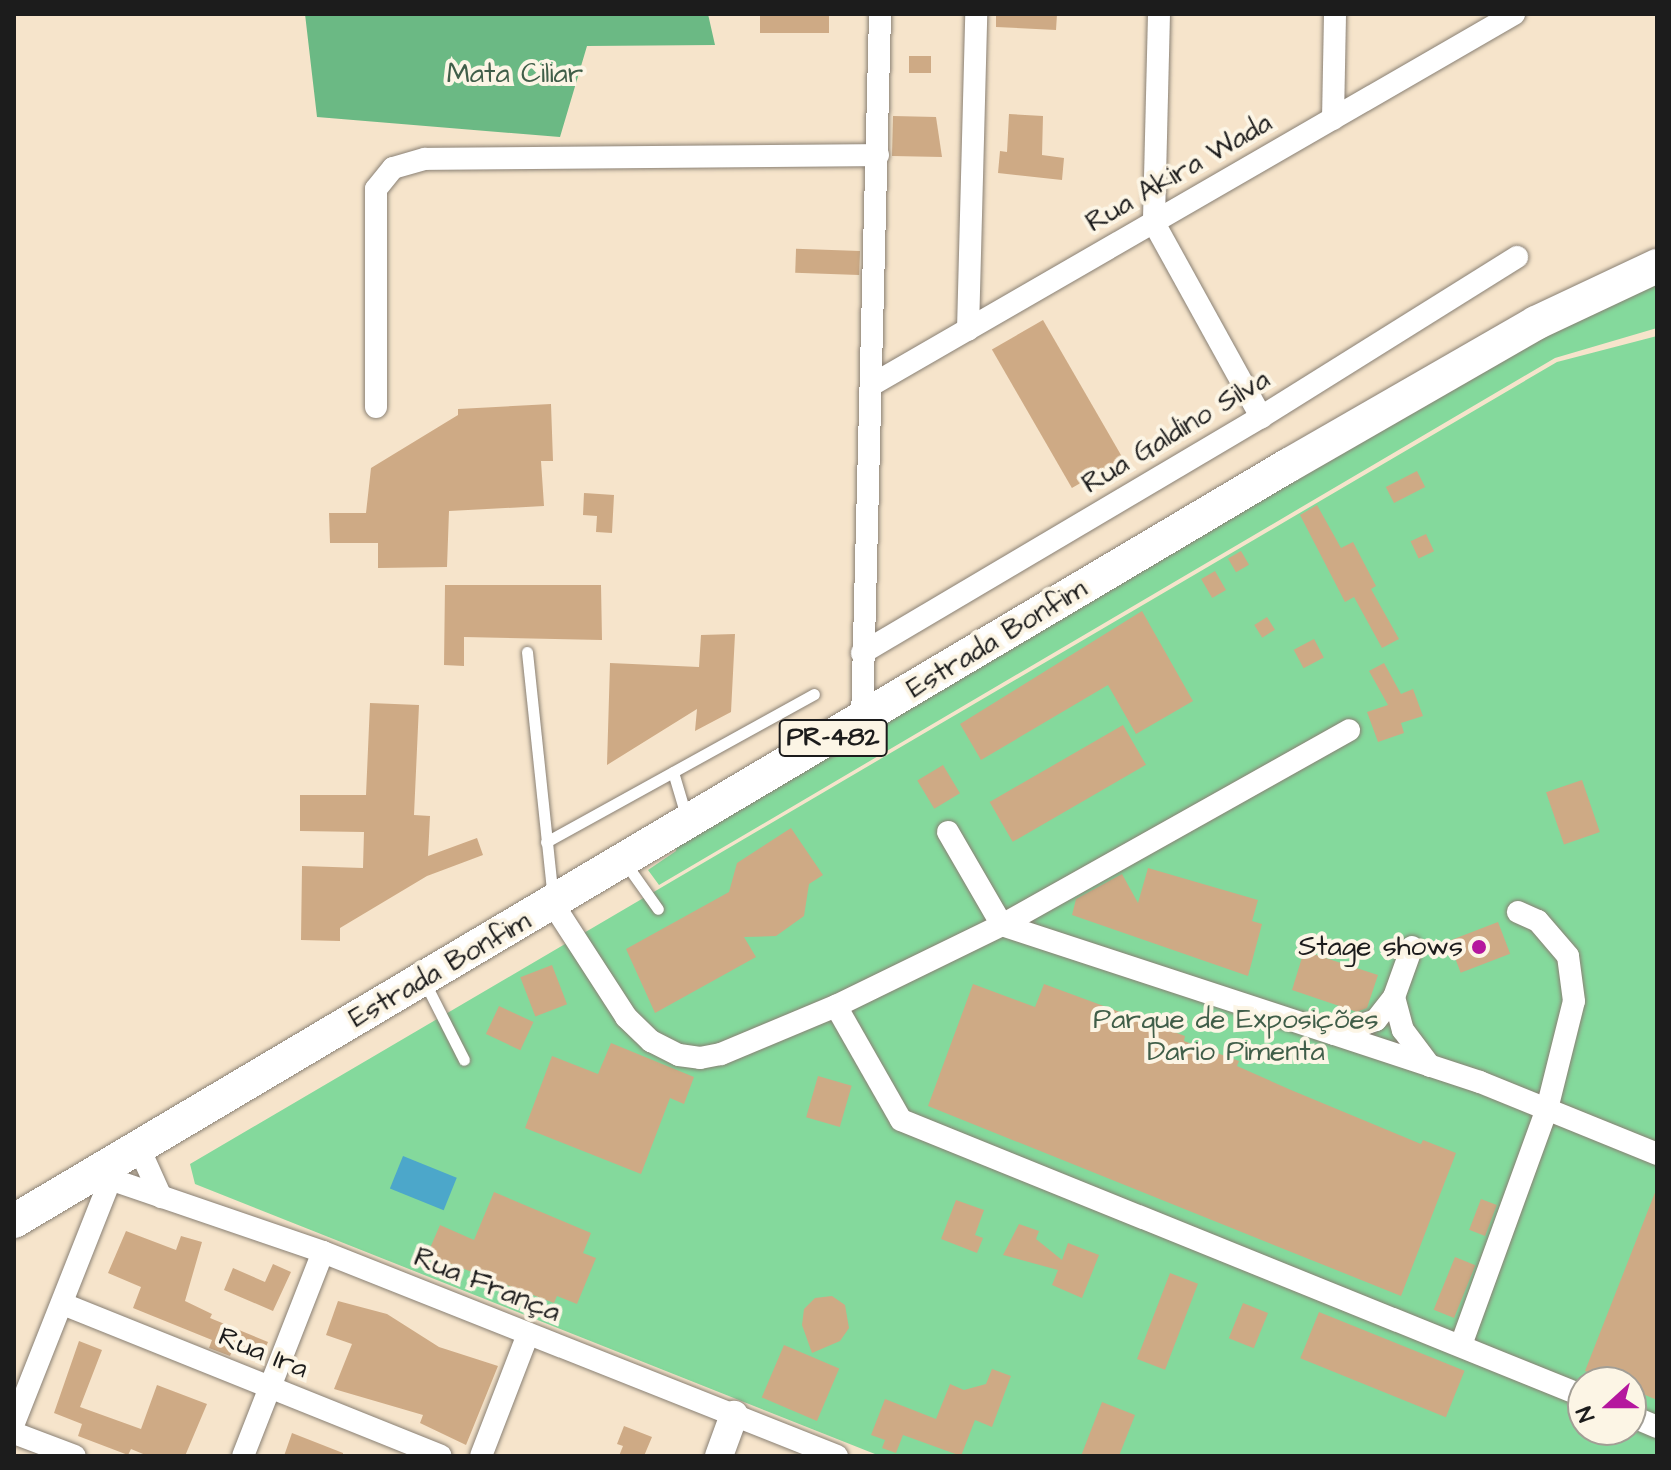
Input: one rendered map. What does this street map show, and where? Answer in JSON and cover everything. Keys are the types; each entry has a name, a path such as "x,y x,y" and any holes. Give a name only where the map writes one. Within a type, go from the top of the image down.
{"main road":[{"name":"Estrada Bonfim","path":"14,1221 122,1162 423,979 1536,323 1657,266"}],"street":[{"path":"862,721 862,653 875,383 880,14"},
{"path":"968,330 976,14"},
{"path":"1159,14 1154,223 1261,417"},
{"path":"1333,119 1335,14"},
{"name":"Rua Akira Wada","path":"875,383 1514,14"},
{"path":"376,407 376,189 393,168 425,159 878,155"},
{"name":"Rua Galdino Silva","path":"862,653 1261,417 1517,257"},
{"path":"553,904 626,1017 651,1041 679,1055 721,1054 836,1006 1002,925 1349,730"},
{"path":"948,832 1002,925 1430,1066 1657,1154"},
{"path":"1461,1345 1547,1109 1574,1001 1568,956 1555,936 1518,912"},
{"path":"1333,1035 1376,1020 1394,997 1412,947"},
{"path":"1394,997 1403,1030 1430,1066"},
{"path":"836,1006 901,1120 1567,1389"},
{"path":"14,1423 122,1162 161,1197"},
{"name":"Rua França","path":"122,1162 161,1197 323,1252 837,1456"},
{"path":"243,1456 323,1252"},
{"name":"Rua Ira","path":"63,1304 441,1456"},
{"path":"481,1456 528,1334"},
{"path":"719,1456 734,1415"},
{"path":"14,1433 75,1456"}],"lane":[{"path":"527,652 553,904"},
{"path":"546,842 814,694"},
{"path":"673,772 689,823"},
{"path":"625,861 658,909"},
{"path":"423,979 464,1060"}],"green space":[{"name":"Mata Ciliar","path":"305,14 708,14 715,45 587,46 560,137 317,117"},
{"path":"1657,277 1657,328 1555,358 659,885 648,870 676,851 677,844 1368,429"},
{"name":"Parque de Exposições Dario Pimenta","path":"1657,336 1657,1456 880,1456 195,1184 190,1164 1557,362"}],"water":[{"path":"403,1156 457,1178 444,1210 390,1188"}],"building":[{"path":"760,14 829,14 829,33 760,33"},
{"path":"996,14 1057,14 1056,30 996,27"},
{"path":"909,56 931,56 931,73 909,73"},
{"path":"1009,114 1043,116 1042,155 1064,158 1062,180 998,173 1000,151 1007,152"},
{"path":"893,116 936,117 942,157 892,156"},
{"path":"796,249 860,251 859,275 795,273"},
{"path":"1043,320 1123,459 1072,488 992,350"},
{"path":"551,404 553,461 541,461 544,506 449,511 447,567 378,568 378,543 330,543 329,513 366,513 371,468 458,415 458,409"},
{"path":"1417,471 1425,487 1394,503 1386,487"},
{"path":"584,493 614,495 612,533 596,532 597,516 583,515"},
{"path":"1317,505 1341,548 1353,542 1376,586 1371,589 1399,639 1382,648 1354,597 1345,602 1300,515"},
{"path":"1426,534 1434,551 1419,558 1411,541"},
{"path":"1241,551 1249,565 1236,572 1228,558"},
{"path":"1215,571 1226,590 1212,598 1201,579"},
{"path":"445,585 601,585 602,640 464,637 464,666 444,665"},
{"path":"1142,611 1193,701 1136,734 1108,685 981,760 960,724"},
{"path":"1267,617 1275,630 1262,638 1254,625"},
{"path":"735,634 731,712 695,731 697,709 607,765 610,663 699,667 701,635"},
{"path":"1314,639 1324,658 1304,668 1294,650"},
{"path":"1384,663 1401,694 1413,689 1423,716 1401,723 1404,733 1378,742 1367,712 1388,705 1369,671"},
{"path":"370,703 419,705 414,815 430,816 428,856 477,838 483,855 427,876 340,928 340,941 301,940 302,866 363,868 364,832 300,831 300,795 366,795"},
{"path":"1123,725 1146,765 1013,842 990,802"},
{"path":"943,765 960,793 934,809 917,780"},
{"path":"1582,780 1600,832 1564,844 1546,792"},
{"path":"791,828 823,875 809,884 804,916 776,936 744,937 756,957 655,1013 626,949 729,892 737,863"},
{"path":"1148,868 1258,900 1252,921 1262,924 1248,976 1072,915 1076,899 1122,874 1138,903"},
{"name":"Stage shows","path":"1498,922 1510,954 1461,973 1449,941"},
{"path":"1304,951 1378,975 1367,1008 1357,1012 1292,990"},
{"path":"552,965 567,1004 535,1016 520,977"},
{"path":"973,984 1035,1007 1044,984 1185,1036 1184,1041 1239,1061 1237,1066 1291,1090 1421,1144 1423,1140 1456,1153 1401,1296 928,1106"},
{"path":"499,1006 533,1022 520,1050 486,1034"},
{"path":"611,1043 694,1077 684,1104 670,1098 641,1174 525,1128 552,1056 598,1074"},
{"path":"818,1076 852,1086 840,1127 806,1117"},
{"path":"1657,1190 1657,1400 1647,1396 1647,1366 1587,1366"},
{"path":"494,1192 591,1233 583,1253 596,1258 577,1304 557,1296 554,1303 427,1255 440,1225 474,1240"},
{"path":"1481,1199 1497,1205 1485,1236 1469,1230"},
{"path":"956,1200 984,1210 975,1235 983,1238 977,1253 941,1239"},
{"path":"1019,1224 1039,1231 1036,1239 1062,1260 1068,1243 1099,1255 1082,1298 1052,1285 1058,1270 1003,1255"},
{"path":"126,1231 176,1250 181,1236 202,1242 185,1301 212,1314 210,1318 268,1342 260,1360 233,1349 230,1356 209,1348 212,1340 133,1308 141,1287 108,1273"},
{"path":"1455,1257 1475,1265 1454,1318 1434,1310"},
{"path":"273,1264 291,1272 273,1311 224,1290 233,1268 265,1282"},
{"path":"1170,1273 1198,1284 1165,1370 1137,1359"},
{"path":"832,1296 845,1305 849,1328 840,1341 812,1353 802,1325 804,1309 815,1298"},
{"path":"338,1301 387,1314 439,1347 498,1366 466,1445 420,1423 423,1415 334,1389 352,1344 326,1335"},
{"path":"1243,1303 1268,1313 1254,1348 1229,1338"},
{"path":"1319,1312 1465,1371 1446,1417 1300,1358"},
{"path":"79,1341 102,1350 80,1407 141,1429 157,1385 207,1404 185,1456 148,1456 131,1449 128,1455 78,1436 82,1424 54,1413"},
{"path":"784,1345 839,1368 817,1421 762,1397"},
{"path":"992,1369 1011,1376 992,1427 975,1420 961,1456 903,1435 896,1453 882,1448 885,1440 871,1435 885,1399 936,1419 950,1384 964,1390 986,1384"},
{"path":"1102,1402 1135,1415 1119,1456 1081,1456"},
{"path":"624,1426 652,1437 644,1456 619,1456 623,1446 617,1444"},
{"path":"292,1433 343,1453 343,1456 284,1456"}],"place":[{"name":"Stage shows","path":"1479,947"}]}
